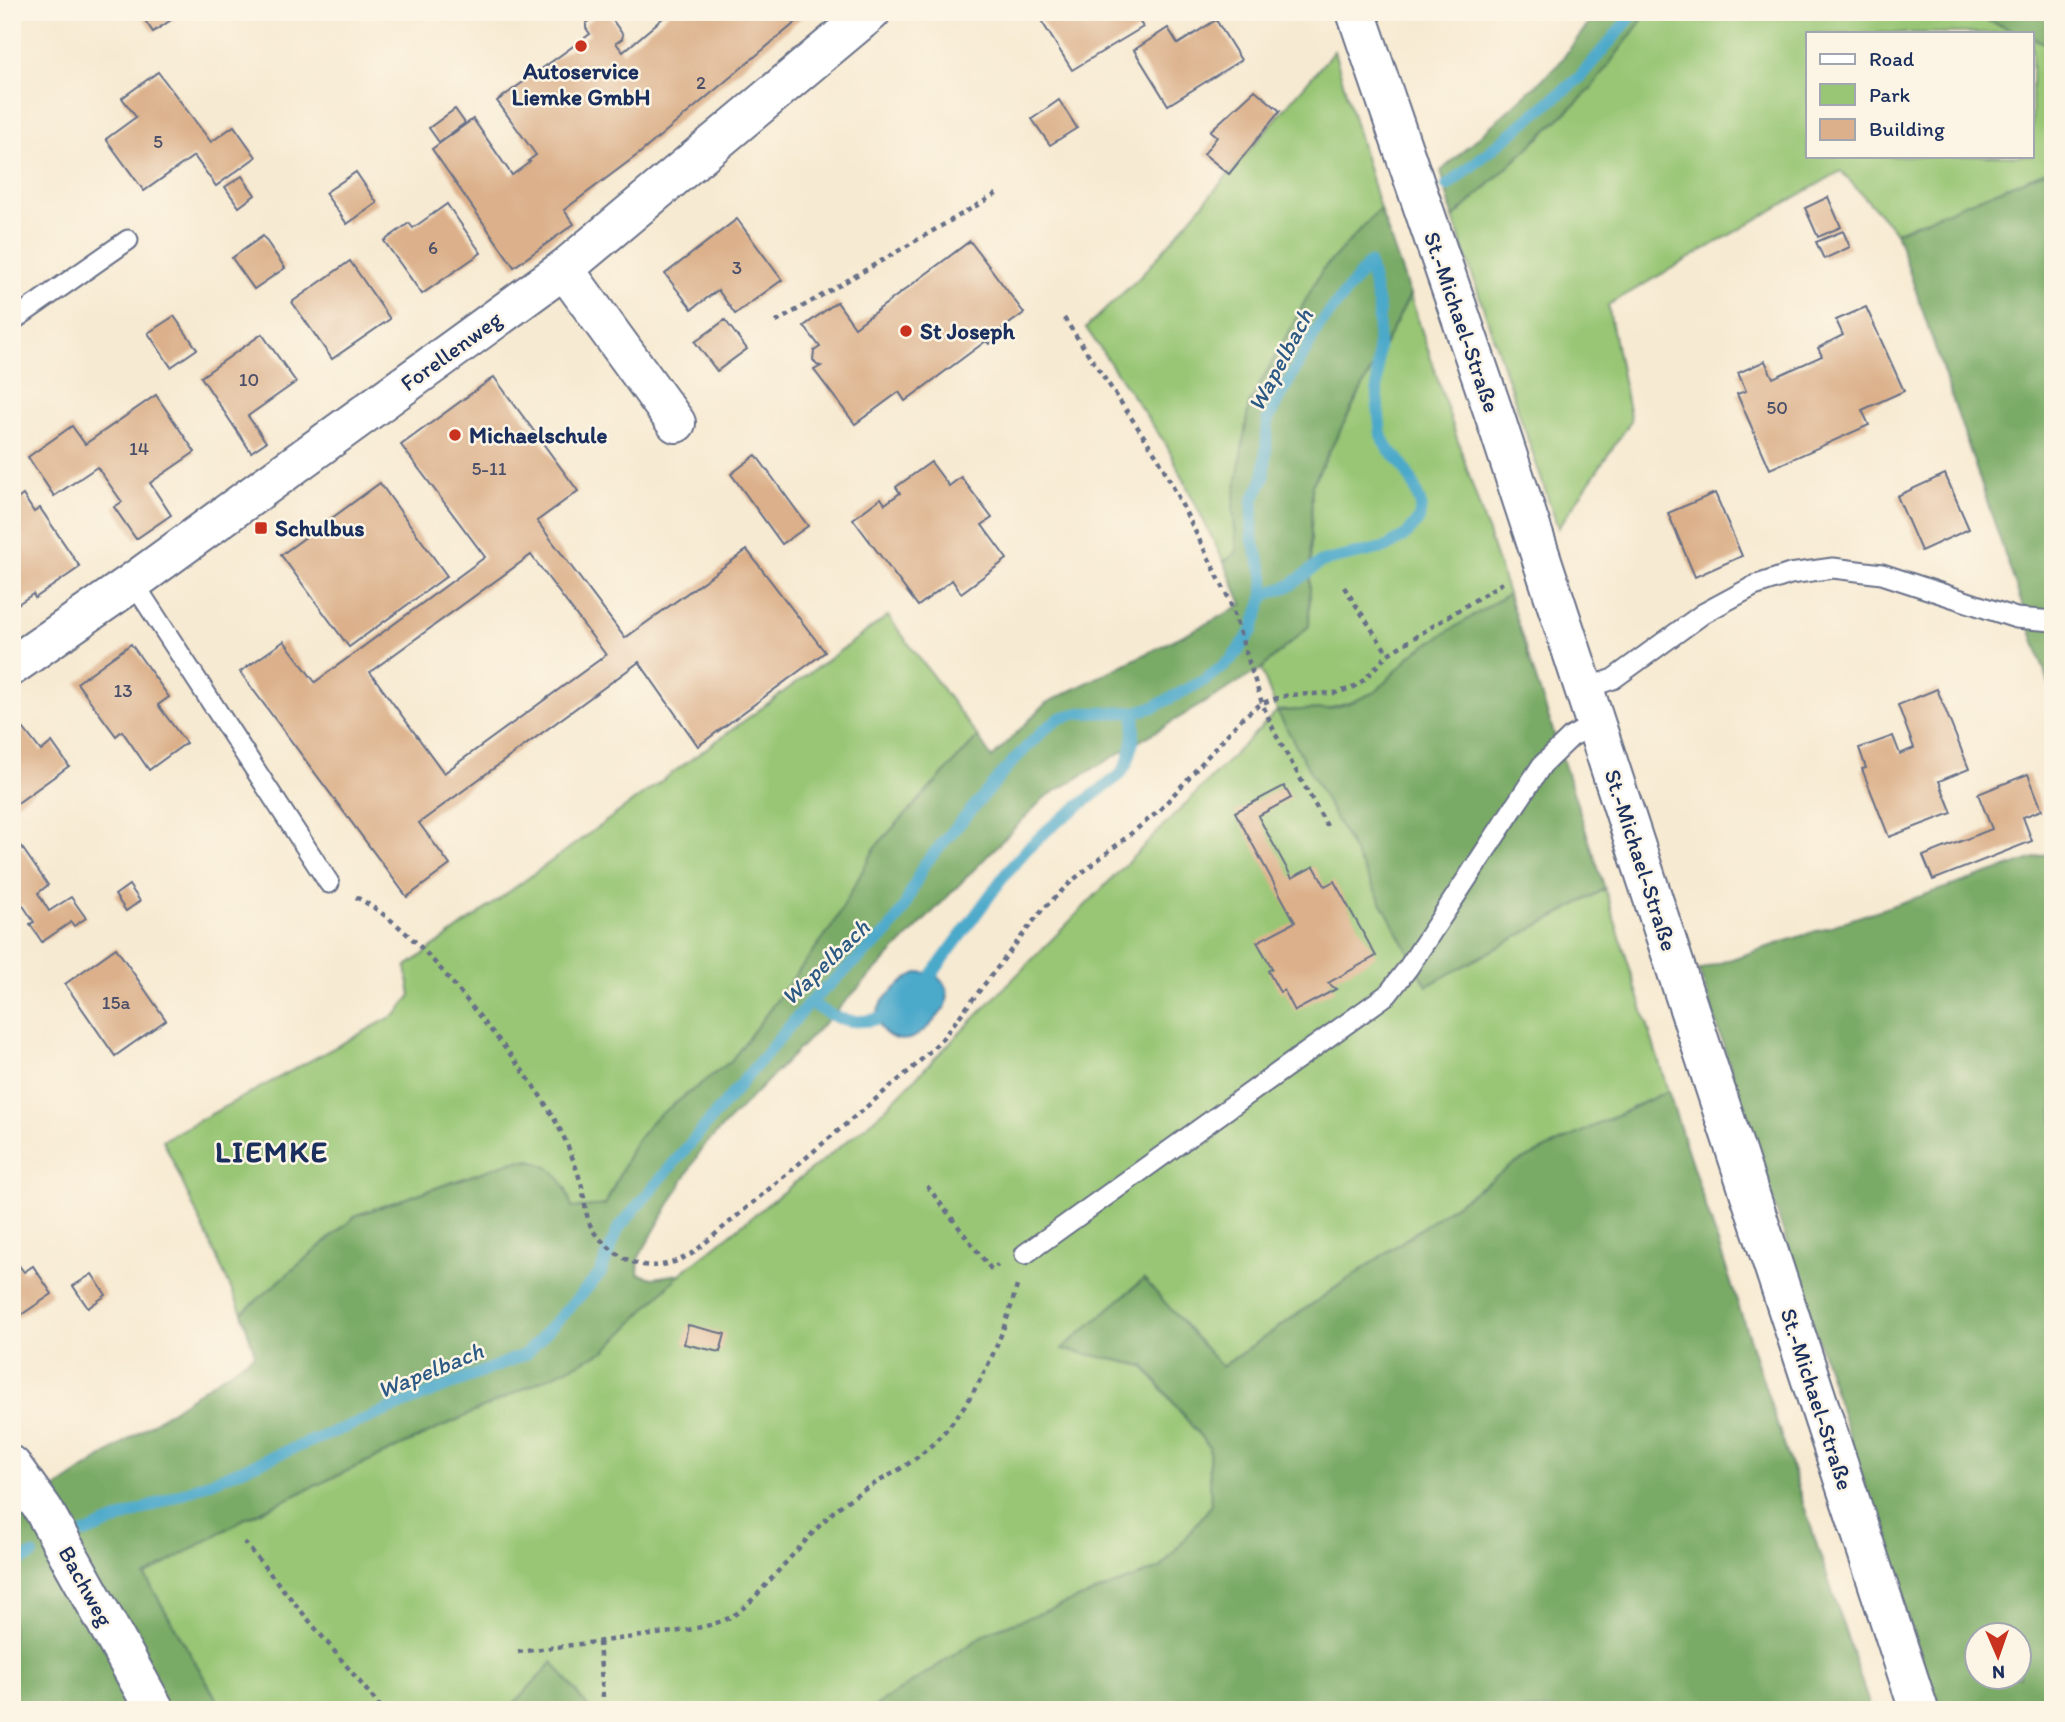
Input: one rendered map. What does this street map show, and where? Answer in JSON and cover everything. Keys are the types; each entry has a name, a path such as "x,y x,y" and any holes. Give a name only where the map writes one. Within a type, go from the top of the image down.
{"street":[{"name":"Forellenweg","path":"12,666 133,582 564,269 871,12"},
{"name":"St.-Michael-Straße","path":"1356,12 1490,401 1919,1710"},
{"path":"564,269 676,423"},
{"name":"Bachweg","path":"12,1466 43,1509 155,1710"}],"lane":[{"path":"12,321 128,240"},
{"path":"1025,1254 1388,994 1542,765 1570,737 1590,706 1613,679 1704,613 1754,586 1790,574 1833,568 1882,574 2016,618 2053,621"},
{"path":"133,582 329,883"}],"path":[{"path":"776,322 998,192"},
{"path":"1064,318 1159,459 1237,618 1262,703 1276,735 1327,826"},
{"path":"329,883 370,905 413,938 437,963 529,1077 565,1141 582,1186 591,1227 598,1237 629,1262 641,1266 675,1264 693,1253 916,1065 942,1039 1042,910 1073,880 1159,811 1242,718 1262,703 1288,695 1335,692 1352,688 1364,680 1388,654 1541,559"},
{"path":"1344,587 1388,654"},
{"path":"927,1186 991,1269 1025,1254"},
{"path":"518,1652 688,1630 731,1617 749,1603 833,1512 862,1490 918,1457 936,1440 971,1396 1000,1340 1025,1254"},
{"path":"244,1542 383,1710"},
{"path":"599,1642 604,1710"}],"green space":[{"path":"1597,12 1654,12 1645,16 1589,91 1453,218 1441,171 1557,66"},
{"path":"1654,12 1965,12 2017,32 1806,32 1806,158 2034,158 2034,39 2053,46 2053,168 1896,232 1841,171 1608,305 1631,421 1558,528 1453,218 1589,91 1645,16"},
{"path":"1965,12 2053,12 2053,46 2034,39 2034,32 2017,32"},
{"path":"1334,51 1380,209 1322,270 1233,506 1237,552 1224,562 1167,446 1086,328 1142,275"},
{"path":"2053,168 2053,696 1896,232"},
{"path":"1380,209 1410,295 1312,485 1309,626 1261,669 1044,798 702,1148 639,1257 638,1274 653,1278 680,1274 605,1351 244,1519 145,1576 223,1710 12,1710 12,1518 255,1354 242,1313 357,1215 514,1161 537,1163 554,1171 572,1208 605,1205 634,1144 653,1120 731,1061 833,925 876,846 978,737 992,758 1046,703 1242,604 1224,562 1237,552 1233,506 1249,404 1322,270"},
{"path":"1410,295 1508,594 1412,654 1377,691 1350,703 1327,709 1278,711 1427,986 1605,889 1668,1091 1514,1164 1221,1367 1143,1280 1063,1348 1143,1366 1209,1447 1211,1506 1161,1568 989,1632 870,1710 590,1710 553,1662 508,1710 223,1710 145,1576 244,1519 605,1351 680,1274 876,1118 1277,711 1261,669 1309,626 1312,485"},
{"path":"1508,594 1605,889 1427,986 1277,711 1327,709 1350,703 1377,691 1412,654"},
{"path":"888,616 978,737 876,846 833,925 731,1061 653,1120 634,1144 605,1205 571,1209 566,1188 533,1160 514,1161 357,1215 242,1313 163,1140 397,1014 411,995 406,967"},
{"path":"2053,852 2053,1710 1937,1710 1699,970"},
{"path":"1668,1091 1871,1710 870,1710 989,1632 1161,1568 1211,1506 1209,1447 1144,1366 1062,1349 1144,1279 1222,1367 1514,1164"},
{"path":"553,1662 590,1710 508,1710"}],"water":[{"path":"921,972 934,975 943,982 947,993 946,1006 932,1023 914,1037 901,1040 894,1038 880,1026 879,1008 898,986"}],"building":[{"path":"148,12 180,14 153,32 142,16"},
{"path":"602,12 607,12 623,35 616,43 623,52 670,12 808,12 640,153 564,210 574,224 514,267 432,149 473,119 512,175 530,162 528,161 536,155 497,101 590,34 586,23"},
{"path":"1046,12 1133,12 1143,27 1072,70 1039,17"},
{"path":"1216,20 1241,60 1168,105 1134,50 1168,28 1178,44"},
{"path":"158,72 211,142 234,126 256,157 216,186 194,156 144,191 106,139 136,117 122,98"},
{"path":"1255,90 1280,111 1229,174 1204,154 1217,137 1210,131"},
{"path":"1059,100 1077,128 1050,145 1032,119"},
{"path":"455,109 465,123 439,142 429,128"},
{"path":"356,172 377,203 347,224 325,193"},
{"path":"242,176 255,195 239,207 225,187"},
{"path":"1828,197 1841,227 1818,237 1805,208"},
{"path":"447,204 481,253 422,294 384,241 409,223 413,228"},
{"path":"737,219 782,280 735,314 718,290 692,309 665,274"},
{"path":"1843,231 1850,247 1824,259 1816,242"},
{"path":"263,236 285,268 254,289 232,258"},
{"name":"St Joseph","path":"970,241 1024,313 1002,329 1005,333 989,344 986,341 905,401 899,392 855,424 814,370 821,366 813,360 814,351 820,347 804,326 837,302 855,327"},
{"path":"350,261 390,319 332,359 292,302"},
{"path":"1866,307 1904,391 1862,410 1869,425 1770,469 1737,394 1746,391 1738,373 1765,361 1773,378 1822,356 1818,348 1843,335 1836,320"},
{"path":"174,316 197,349 171,367 148,333"},
{"path":"725,320 747,349 717,371 695,342"},
{"path":"262,334 296,382 248,416 266,442 251,452 201,377"},
{"path":"494,377 578,491 537,521 625,638 747,550 825,652 698,746 639,662 419,823 450,865 407,897 240,672 284,641 315,682 485,557 401,445","holes":["531,555 606,655 444,773 370,672"]},
{"path":"156,395 195,452 150,483 171,515 136,539 114,507 122,502 97,467 54,496 28,457 72,426 85,444"},
{"path":"756,455 808,526 782,544 731,474"},
{"path":"931,462 949,486 961,477 992,518 982,525 1007,559 961,593 952,580 918,606 853,519 881,498 885,504 900,493 896,487"},
{"path":"1945,474 1969,529 1921,551 1897,496"},
{"path":"380,483 447,576 349,647 281,555"},
{"path":"1715,493 1742,556 1695,577 1668,513"},
{"path":"23,495 34,512 40,508 80,567 35,598 33,594 12,608 12,503"},
{"path":"131,644 169,697 158,705 186,743 149,770 122,731 116,736 77,683"},
{"path":"1937,689 1969,769 1939,781 1952,813 1889,837 1862,769 1866,768 1859,748 1893,736 1900,754 1914,748 1898,705"},
{"path":"24,729 41,751 52,742 69,766 12,807 12,738"},
{"path":"2028,774 2042,810 2023,817 2032,841 1933,880 1923,856 1992,829 1978,794"},
{"path":"1284,786 1291,798 1258,816 1292,878 1314,866 1325,886 1334,881 1376,956 1328,983 1336,989 1295,1011 1284,990 1280,992 1268,971 1272,968 1257,942 1295,922 1235,812"},
{"path":"16,839 48,885 38,893 49,911 71,897 86,918 74,926 71,922 42,942 30,924 34,922 22,904 12,910 12,842"},
{"path":"129,885 140,901 126,911 115,895"},
{"path":"116,948 166,1020 115,1056 65,984"},
{"path":"12,1256 24,1272 33,1266 52,1294 12,1321"},
{"path":"92,1274 106,1295 88,1308 73,1286"},
{"path":"688,1325 725,1334 720,1352 684,1344"}],"waterway":[{"name":"Wapelbach","path":"1447,186 1579,78 1635,12"},
{"path":"1264,595 1291,585 1321,562 1387,547 1407,534 1419,519 1421,505 1413,483 1400,461 1387,448 1381,435 1377,397 1379,310 1369,263"},
{"name":"Wapelbach","path":"85,1533 526,1354 600,1274 618,1229 810,1002 888,932 903,910 923,866 1015,759 1045,729 1060,718 1079,713 1135,712 1154,707 1205,680 1231,660 1252,631 1264,595 1264,576 1252,538 1253,500 1264,478 1268,419 1319,326 1369,263"},
{"path":"925,984 1027,849 1052,826 1120,775 1131,753 1135,712"},
{"path":"810,1002 830,1014 849,1020 868,1021 891,1015"},
{"name":"Wapelbach","path":"12,1564 33,1555"}],"place":[{"name":"Autoservice Liemke GmbH","path":"581,46"},
{"name":"St Joseph","path":"906,331"},
{"name":"Michaelschule","path":"455,435"},
{"name":"Schulbus","path":"261,528"}],"district":[{"name":"LIEMKE","path":"272,1151"}]}
